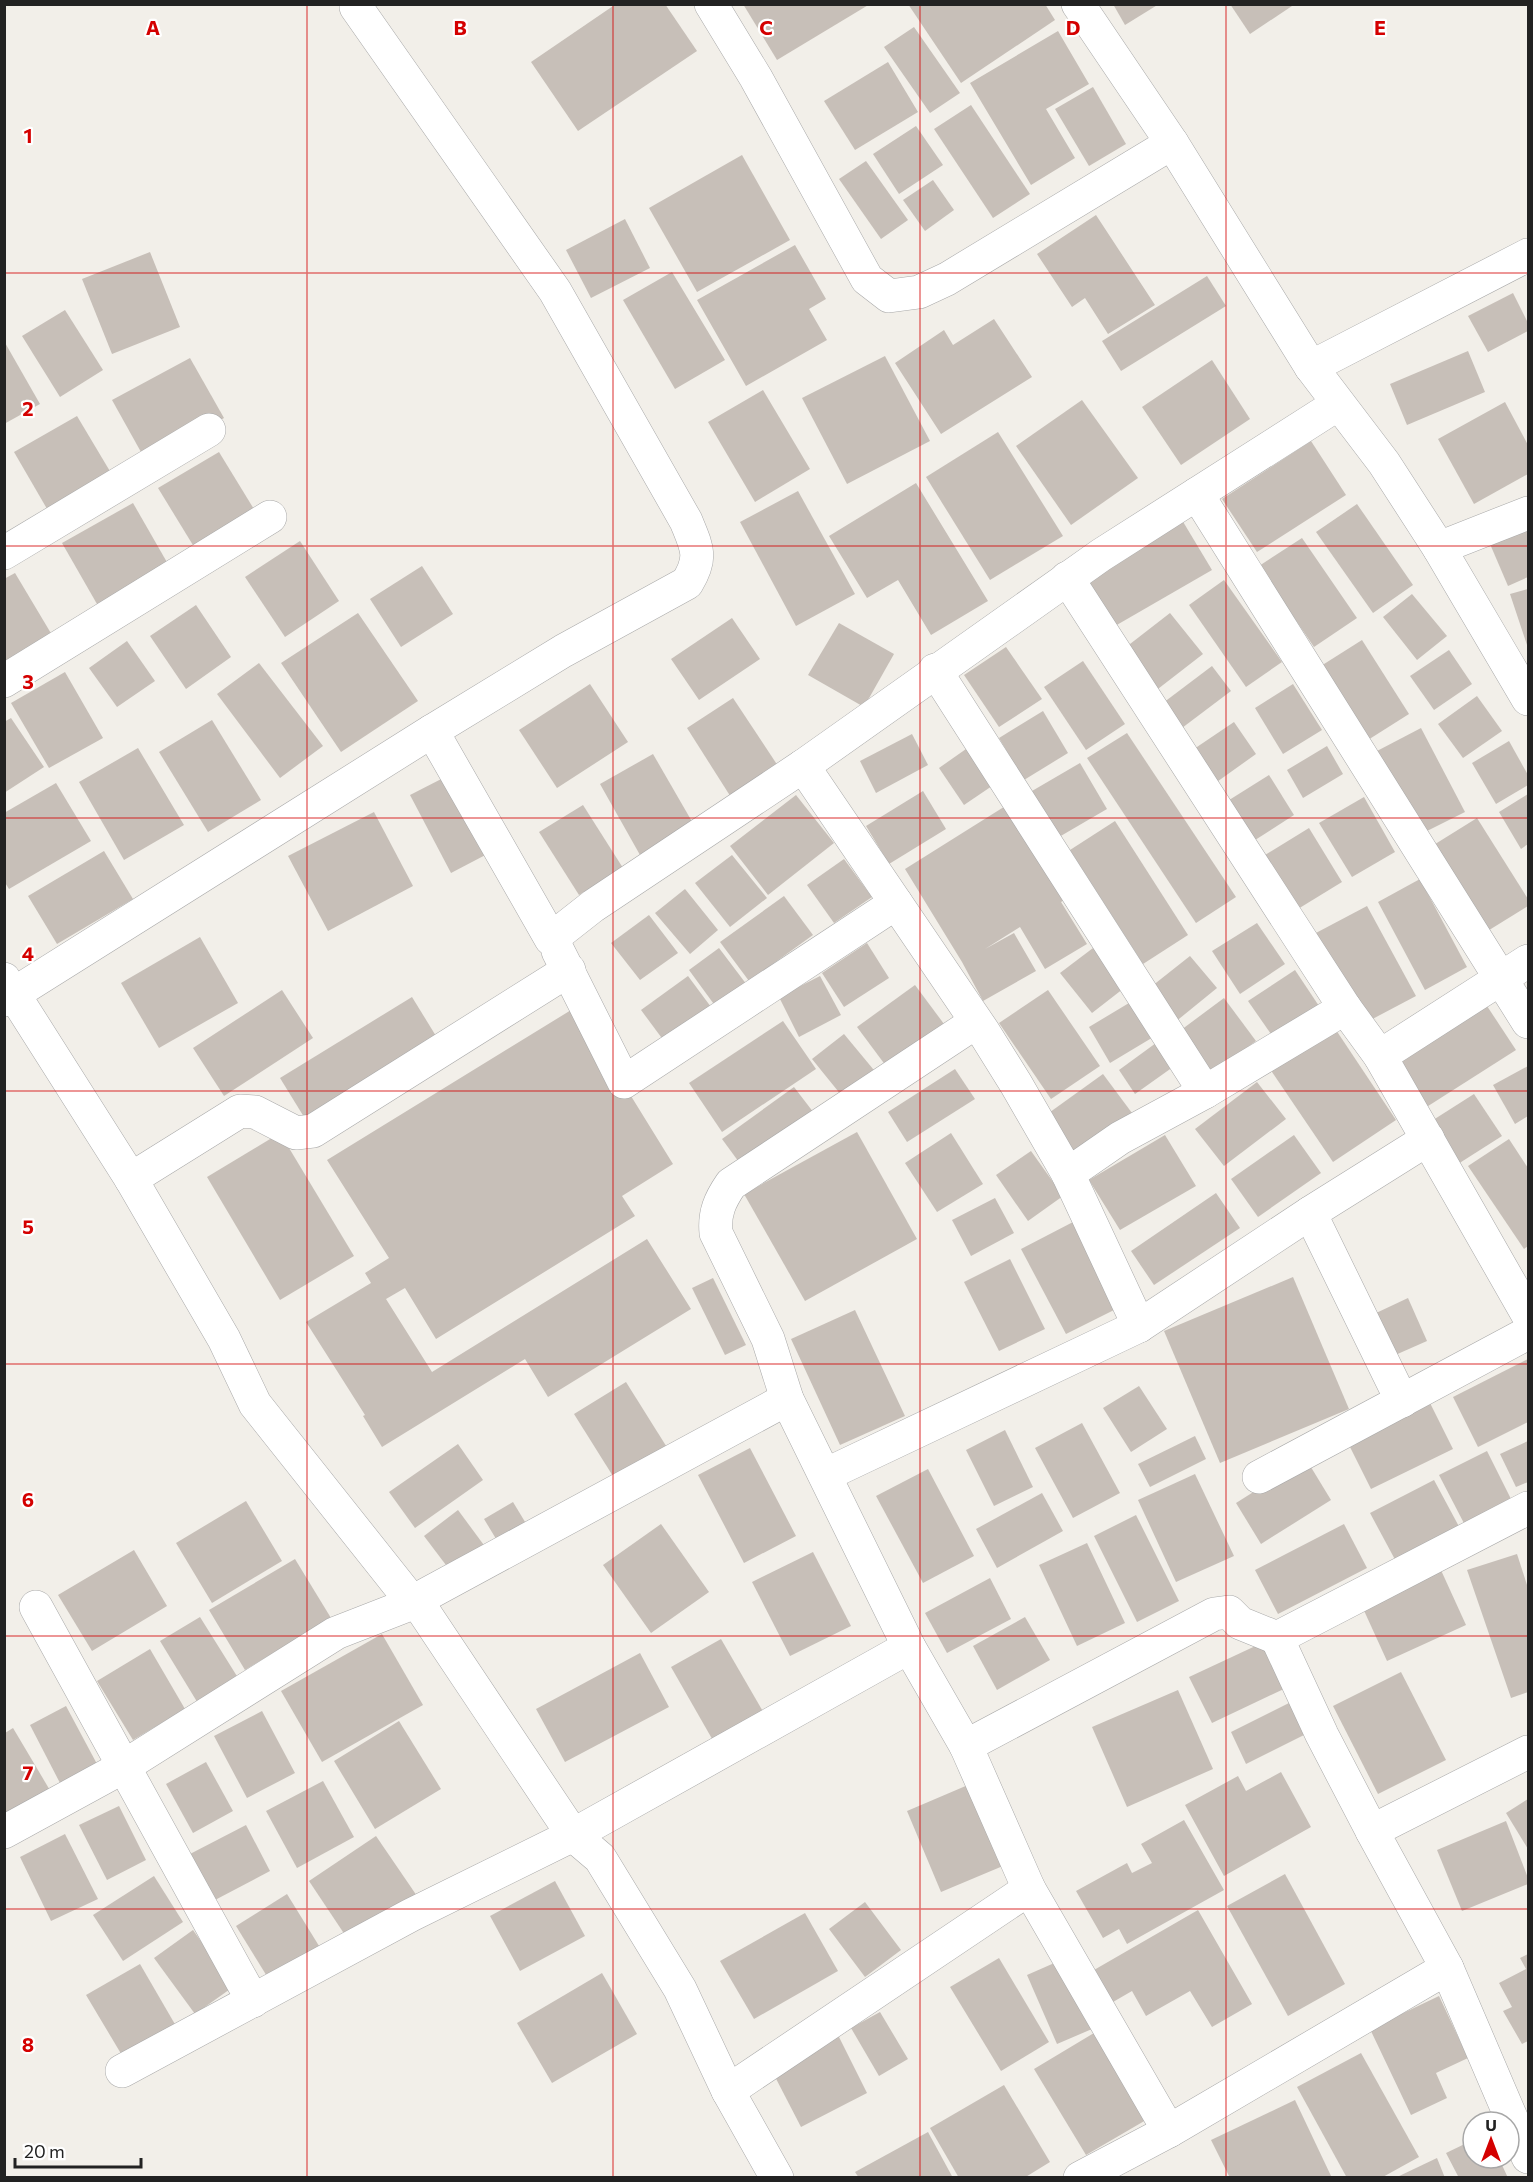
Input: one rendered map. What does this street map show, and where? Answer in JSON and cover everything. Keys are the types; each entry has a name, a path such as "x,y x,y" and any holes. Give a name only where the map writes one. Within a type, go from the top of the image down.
{"street":[{"path":"711,4 756,78 867,279 889,296 919,292 947,279 1172,143"},
{"path":"1078,4 1172,143 1311,368 1384,463 1439,548 1528,699"},
{"path":"356,6 555,291 686,521 697,548 697,567 687,583 563,651 8,991 131,1179 224,1339 255,1404 414,1602 573,1835 600,1858 680,1989 728,2091 777,2178"},
{"path":"1311,368 1528,255"},
{"path":"551,939 593,906 803,766 1067,578 1338,404"},
{"path":"4,553 209,430"},
{"path":"1197,494 1528,1022"},
{"path":"1439,548 1528,513"},
{"path":"4,681 270,517"},
{"path":"1067,578 1345,1008 1380,1056 1528,1315"},
{"path":"936,670 1205,1092"},
{"path":"432,731 569,970 624,1082 896,903"},
{"path":"803,766 1016,1084 1068,1174 1139,1326"},
{"path":"1380,1056 1528,961"},
{"path":"131,1179 240,1111 255,1112 296,1133 313,1131 569,970"},
{"path":"1068,1174 1120,1138 1205,1092 1345,1008"},
{"path":"976,1022 731,1184 718,1207 715,1221 716,1233 768,1339 787,1399 909,1647 966,1746 1029,1889 1169,2131"},
{"path":"825,1476 1139,1326 1310,1213 1428,1139"},
{"path":"1310,1213 1402,1401"},
{"path":"1259,1477 1528,1333"},
{"path":"4,1832 123,1767 336,1633 414,1602 787,1399"},
{"path":"1277,1638 1528,1508"},
{"path":"36,1607 253,2001"},
{"path":"966,1746 1214,1614 1229,1612 1240,1623 1277,1638 1322,1734 1447,1968 1528,2157"},
{"path":"122,2071 411,1915 573,1835 909,1647"},
{"path":"1372,1831 1528,1752"},
{"path":"728,2091 1029,1889"},
{"path":"1080,2178 1169,2131 1447,1968"}],"building":[{"path":"616,4 665,4 697,51 578,131 531,62"},
{"path":"743,4 870,4 777,60"},
{"path":"908,4 1045,4 1055,20 961,83"},
{"path":"1113,4 1159,4 1125,25"},
{"path":"1230,4 1295,4 1250,34"},
{"path":"914,27 960,93 930,113 884,47"},
{"path":"1058,31 1089,84 1046,109 1075,158 1031,185 970,83"},
{"path":"888,62 918,112 855,150 824,101"},
{"path":"1093,87 1126,144 1089,166 1055,109"},
{"path":"971,105 1030,194 993,218 934,129"},
{"path":"916,126 943,165 899,194 873,154"},
{"path":"742,155 790,240 697,292 649,208"},
{"path":"866,161 908,220 881,239 839,179"},
{"path":"933,180 954,210 925,231 903,200"},
{"path":"1096,215 1155,305 1108,334 1085,298 1072,307 1037,254"},
{"path":"625,219 650,268 591,298 566,250"},
{"path":"795,245 826,299 809,309 827,340 746,386 697,300"},
{"path":"150,252 180,327 112,354 82,279"},
{"path":"672,272 725,360 675,389 623,300"},
{"path":"1207,276 1226,306 1121,371 1102,341"},
{"path":"1513,293 1528,323 1528,331 1488,352 1468,316"},
{"path":"65,310 103,370 60,397 22,336"},
{"path":"994,319 1032,377 941,434 895,363 944,330 953,345"},
{"path":"4,341 40,404 4,424"},
{"path":"1468,351 1485,392 1407,425 1390,384"},
{"path":"885,356 930,441 847,484 802,398"},
{"path":"190,358 224,418 146,461 112,400"},
{"path":"1212,360 1250,419 1181,465 1142,407"},
{"path":"763,390 810,469 755,502 708,422"},
{"path":"1082,400 1138,478 1071,525 1016,446"},
{"path":"1505,402 1528,445 1528,474 1474,504 1438,439"},
{"path":"77,416 114,478 50,514 14,452"},
{"path":"998,432 1063,536 990,580 926,477"},
{"path":"1311,441 1346,495 1257,552 1222,499"},
{"path":"219,452 260,519 199,555 158,488"},
{"path":"916,483 988,601 931,635 898,580 867,598 829,536"},
{"path":"798,491 855,594 796,626 740,522"},
{"path":"133,503 172,571 101,611 62,543"},
{"path":"1357,504 1413,585 1373,613 1316,532"},
{"path":"1528,519 1528,577 1508,586 1487,537"},
{"path":"1182,520 1212,570 1115,626 1086,576"},
{"path":"1302,538 1357,618 1314,647 1259,566"},
{"path":"300,541 339,601 285,637 245,577"},
{"path":"422,566 453,614 401,647 370,599"},
{"path":"15,573 55,640 4,669 4,579"},
{"path":"1224,580 1282,662 1246,687 1189,605"},
{"path":"1528,589 1528,648 1510,594"},
{"path":"1412,594 1447,636 1417,660 1383,617"},
{"path":"196,605 231,657 186,689 150,636"},
{"path":"358,613 418,701 341,752 281,663"},
{"path":"1170,613 1203,654 1154,692 1121,651"},
{"path":"732,618 760,659 699,700 671,659"},
{"path":"839,623 894,654 864,707 808,675"},
{"path":"1362,640 1409,714 1360,745 1313,671"},
{"path":"127,641 155,681 117,707 89,668"},
{"path":"1006,647 1042,699 999,727 964,675"},
{"path":"1449,650 1472,684 1434,710 1410,676"},
{"path":"1083,661 1125,724 1086,750 1044,687"},
{"path":"259,663 323,746 280,778 217,694"},
{"path":"1212,666 1231,691 1178,731 1159,706"},
{"path":"65,672 103,738 49,768 11,703"},
{"path":"590,684 628,742 557,788 519,730"},
{"path":"1293,684 1322,730 1283,754 1255,708"},
{"path":"1477,696 1502,731 1463,758 1438,724"},
{"path":"733,698 782,772 734,802 687,728"},
{"path":"1043,711 1068,753 1024,780 999,738"},
{"path":"11,718 44,767 4,793 4,722"},
{"path":"212,720 261,800 208,832 159,752"},
{"path":"1234,722 1256,754 1214,784 1191,751"},
{"path":"1421,728 1465,812 1421,834 1377,751"},
{"path":"1127,733 1236,897 1196,923 1087,758"},
{"path":"912,734 928,765 876,793 860,761"},
{"path":"1509,741 1528,775 1528,785 1496,804 1472,763"},
{"path":"1327,746 1343,774 1303,798 1287,770"},
{"path":"138,748 184,825 124,860 79,782"},
{"path":"966,749 992,786 964,805 939,768"},
{"path":"653,754 694,825 640,855 600,784"},
{"path":"1080,763 1107,809 1059,837 1032,791"},
{"path":"453,773 493,851 451,873 410,795"},
{"path":"1269,775 1294,815 1252,842 1226,802"},
{"path":"56,783 91,841 9,889 4,881 4,813"},
{"path":"923,791 946,829 889,864 866,826"},
{"path":"1528,794 1528,844 1521,849 1499,812"},
{"path":"796,795 834,843 768,895 730,846"},
{"path":"1364,797 1395,852 1352,877 1319,823"},
{"path":"583,805 623,868 579,895 539,832"},
{"path":"1007,805 1066,899 1061,902 1087,944 1045,969 1020,927 985,949 1014,933 1036,971 983,1001 905,869"},
{"path":"374,812 413,886 328,931 288,856"},
{"path":"1477,818 1528,899 1528,906 1486,932 1432,846"},
{"path":"1115,821 1188,935 1143,964 1070,850"},
{"path":"1309,828 1342,882 1293,912 1260,858"},
{"path":"104,851 133,899 57,944 28,896"},
{"path":"732,855 767,898 730,927 695,883"},
{"path":"844,859 872,897 834,923 807,885"},
{"path":"1420,879 1467,967 1425,990 1378,902"},
{"path":"685,889 718,930 690,954 655,913"},
{"path":"784,896 813,935 749,981 720,942"},
{"path":"1367,906 1416,996 1363,1024 1314,934"},
{"path":"649,915 678,953 640,980 611,943"},
{"path":"1257,923 1285,964 1240,994 1212,951"},
{"path":"200,937 238,1003 159,1048 121,983"},
{"path":"867,943 889,978 844,1007 822,973"},
{"path":"1097,945 1128,985 1092,1013 1060,973"},
{"path":"719,948 747,985 716,1007 689,970"},
{"path":"1190,956 1217,988 1174,1023 1147,990"},
{"path":"1295,970 1319,1006 1273,1037 1248,1001"},
{"path":"688,976 711,1007 664,1041 641,1010"},
{"path":"820,976 841,1015 799,1037 779,997"},
{"path":"915,985 947,1028 889,1070 857,1027"},
{"path":"282,990 313,1038 224,1096 193,1048"},
{"path":"1048,990 1100,1066 1051,1099 999,1023"},
{"path":"412,997 436,1036 304,1117 280,1078"},
{"path":"1224,998 1256,1041 1208,1076 1177,1033"},
{"path":"1134,1000 1155,1036 1110,1063 1089,1027"},
{"path":"1487,1006 1516,1050 1425,1108 1397,1063"},
{"path":"576,1007 673,1164 622,1196 635,1216 436,1339 405,1288 386,1299 432,1372 647,1239 691,1309 548,1397 525,1359 382,1447 363,1416 365,1415 306,1322 371,1283 365,1273 389,1258 327,1160"},
{"path":"783,1021 816,1069 722,1132 689,1083"},
{"path":"1334,1027 1396,1120 1333,1162 1270,1069"},
{"path":"844,1034 878,1075 846,1101 812,1059"},
{"path":"1156,1043 1173,1067 1135,1094 1119,1070"},
{"path":"1528,1066 1528,1116 1515,1124 1493,1085"},
{"path":"955,1069 975,1099 907,1142 888,1112"},
{"path":"1103,1074 1132,1113 1074,1154 1046,1115"},
{"path":"1257,1082 1286,1119 1224,1166 1195,1129"},
{"path":"794,1087 817,1117 744,1169 722,1139"},
{"path":"1474,1094 1502,1136 1458,1164 1430,1122"},
{"path":"857,1132 917,1239 805,1301 744,1194"},
{"path":"280,1133 354,1256 280,1300 207,1177"},
{"path":"951,1133 983,1184 937,1212 905,1163"},
{"path":"1165,1135 1196,1186 1120,1230 1089,1180"},
{"path":"1294,1135 1321,1173 1258,1217 1231,1179"},
{"path":"1509,1139 1528,1168 1528,1246 1524,1249 1468,1166"},
{"path":"1031,1151 1063,1196 1028,1221 996,1175"},
{"path":"1216,1193 1240,1228 1154,1285 1131,1251"},
{"path":"995,1198 1014,1233 971,1256 952,1220"},
{"path":"1073,1222 1118,1308 1066,1334 1021,1249"},
{"path":"1010,1259 1045,1329 999,1351 964,1282"},
{"path":"1293,1277 1349,1409 1220,1463 1164,1331"},
{"path":"713,1278 746,1345 725,1355 692,1288"},
{"path":"1408,1298 1427,1341 1393,1356 1374,1314"},
{"path":"855,1310 905,1416 840,1445 791,1339"},
{"path":"1528,1359 1528,1422 1478,1447 1453,1397"},
{"path":"626,1382 668,1449 616,1481 574,1414"},
{"path":"1139,1386 1167,1429 1131,1452 1103,1408"},
{"path":"1429,1401 1453,1449 1371,1489 1347,1441"},
{"path":"1082,1423 1120,1493 1073,1518 1035,1448"},
{"path":"1005,1430 1033,1487 994,1506 966,1450"},
{"path":"1195,1436 1206,1459 1150,1487 1138,1464"},
{"path":"1528,1441 1528,1482 1516,1487 1500,1454"},
{"path":"458,1444 483,1480 415,1528 389,1492"},
{"path":"750,1448 796,1536 744,1563 698,1475"},
{"path":"1487,1451 1515,1507 1468,1531 1439,1475"},
{"path":"1306,1459 1331,1500 1261,1544 1236,1503"},
{"path":"928,1469 974,1556 923,1583 876,1496"},
{"path":"1195,1474 1234,1556 1176,1582 1138,1500"},
{"path":"1434,1480 1463,1534 1399,1567 1370,1513"},
{"path":"1042,1493 1063,1531 997,1568 976,1529"},
{"path":"246,1501 282,1561 212,1603 176,1543"},
{"path":"513,1502 533,1535 504,1552 484,1519"},
{"path":"458,1510 489,1552 455,1577 424,1536"},
{"path":"1136,1515 1179,1601 1137,1622 1094,1536"},
{"path":"661,1524 709,1592 651,1633 603,1565"},
{"path":"1344,1524 1367,1568 1278,1614 1255,1570"},
{"path":"1087,1543 1125,1623 1077,1646 1039,1565"},
{"path":"134,1550 167,1606 92,1651 58,1595"},
{"path":"813,1552 851,1626 790,1656 752,1582"},
{"path":"1517,1554 1528,1588 1528,1692 1511,1698 1467,1570"},
{"path":"295,1559 331,1618 245,1670 209,1610"},
{"path":"1440,1568 1466,1625 1387,1661 1361,1604"},
{"path":"990,1578 1011,1619 947,1653 925,1613"},
{"path":"200,1617 240,1681 199,1705 160,1641"},
{"path":"1025,1617 1050,1660 997,1690 973,1646"},
{"path":"382,1634 423,1705 322,1762 281,1691"},
{"path":"721,1639 765,1715 715,1744 671,1667"},
{"path":"1264,1642 1286,1688 1212,1723 1189,1677"},
{"path":"150,1649 185,1709 133,1740 97,1681"},
{"path":"640,1653 669,1707 565,1762 536,1709"},
{"path":"1401,1672 1446,1760 1378,1794 1333,1706"},
{"path":"1178,1690 1213,1769 1127,1807 1092,1727"},
{"path":"1297,1699 1314,1730 1246,1764 1231,1732"},
{"path":"66,1706 97,1764 60,1783 30,1725"},
{"path":"262,1711 295,1773 247,1798 214,1736"},
{"path":"399,1721 441,1789 375,1829 334,1761"},
{"path":"13,1728 51,1792 5,1818 5,1733"},
{"path":"206,1762 233,1811 193,1833 166,1784"},
{"path":"1281,1772 1311,1827 1224,1876 1185,1805 1238,1776 1246,1791"},
{"path":"323,1781 354,1837 297,1868 266,1811"},
{"path":"975,1782 1010,1863 941,1892 907,1811"},
{"path":"1528,1799 1528,1849 1506,1813"},
{"path":"119,1806 146,1860 107,1880 79,1825"},
{"path":"1184,1820 1224,1890 1127,1944 1119,1929 1103,1938 1076,1891 1127,1863 1132,1873 1152,1863 1141,1844"},
{"path":"1506,1821 1528,1878 1528,1884 1462,1911 1437,1850"},
{"path":"246,1825 270,1871 215,1900 190,1854"},
{"path":"65,1834 98,1899 51,1921 20,1857"},
{"path":"376,1836 417,1896 349,1941 309,1881"},
{"path":"1285,1874 1345,1984 1288,2016 1227,1906"},
{"path":"154,1876 183,1922 123,1961 93,1915"},
{"path":"555,1881 585,1936 520,1971 490,1916"},
{"path":"287,1894 324,1954 273,1986 236,1926"},
{"path":"865,1902 901,1950 865,1977 829,1929"},
{"path":"1198,1910 1252,2004 1212,2027 1190,1991 1146,2016 1132,1991 1113,2002 1094,1970"},
{"path":"805,1913 838,1971 754,2019 720,1961"},
{"path":"193,1930 233,1987 195,2014 154,1958"},
{"path":"1528,1954 1528,2041 1522,2044 1503,2011 1512,2007 1499,1983 1526,1969 1520,1958"},
{"path":"1068,1957 1099,2026 1057,2044 1027,1975"},
{"path":"999,1958 1049,2042 1001,2071 950,1987"},
{"path":"140,1964 176,2026 123,2057 86,1995"},
{"path":"602,1973 637,2034 552,2083 517,2023"},
{"path":"1439,1996 1468,2058 1436,2073 1447,2098 1411,2115 1370,2029"},
{"path":"880,2012 908,2059 879,2076 851,2028"},
{"path":"1094,2033 1146,2120 1086,2155 1034,2069"},
{"path":"838,2035 867,2093 801,2127 771,2069"},
{"path":"1361,2053 1419,2157 1381,2178 1347,2178 1297,2087"},
{"path":"1004,2085 1050,2162 1024,2178 959,2178 930,2128"},
{"path":"1295,2100 1332,2178 1230,2178 1211,2140"},
{"path":"928,2132 953,2178 859,2178 855,2172"},
{"path":"1461,2146 1461,2170 1504,2170 1508,2178 1459,2178 1446,2153"},
{"path":"1437,2158 1445,2178 1395,2178"}]}
